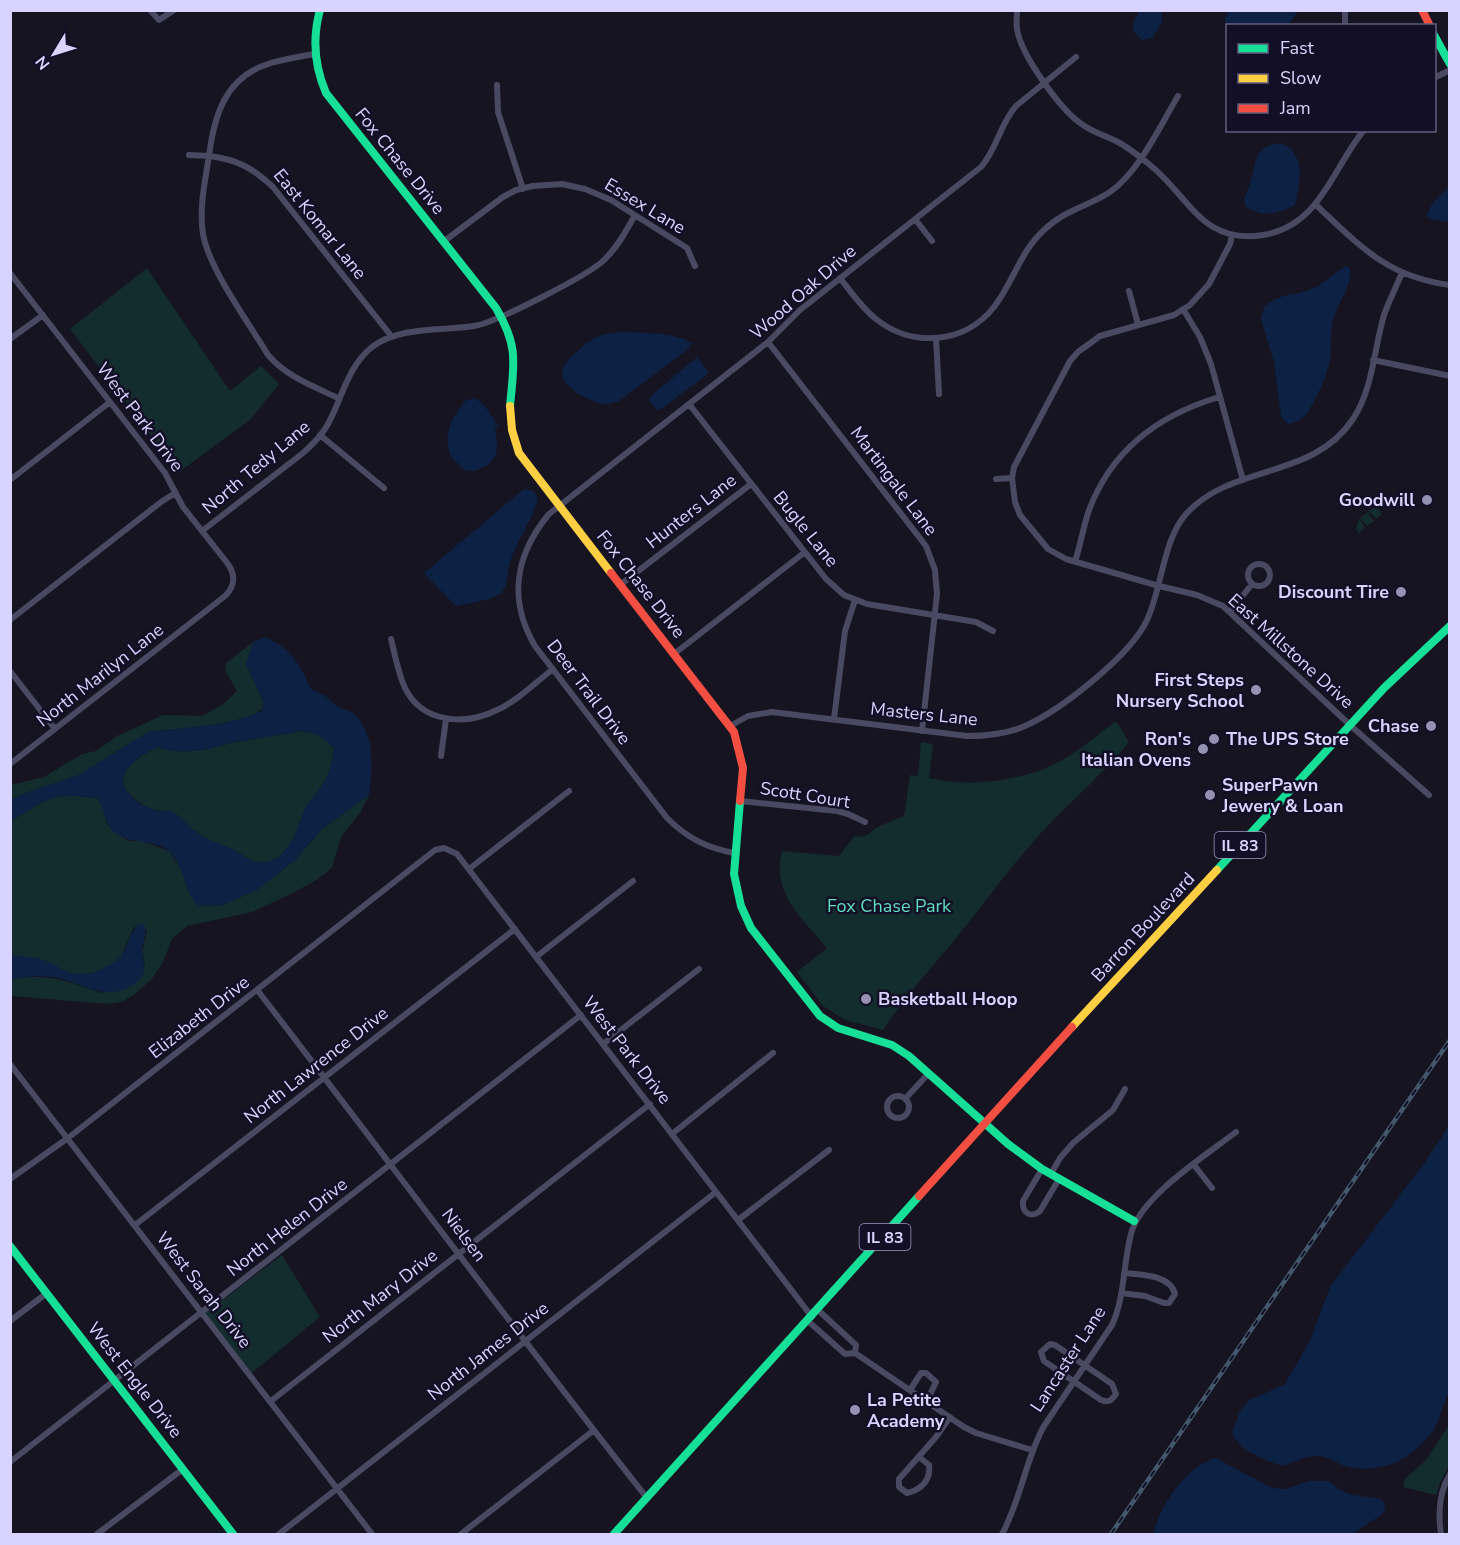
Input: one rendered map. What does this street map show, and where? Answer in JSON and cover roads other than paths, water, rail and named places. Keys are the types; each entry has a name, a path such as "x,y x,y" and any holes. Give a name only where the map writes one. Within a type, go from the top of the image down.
{"street":[{"path":"150,10 159,20 174,10"},
{"name":"Fox Chase Drive","path":"320,10 314,38 314,54 320,80 326,93 501,317 511,335 514,348 511,433 519,453 734,732 743,768 734,853 734,880 745,917 751,928 820,1016 838,1028 892,1045 909,1056 986,1125 1042,1169 1134,1221"},
{"path":"1017,10 1017,29 1022,45 1045,82 1074,119 1140,158 1164,176 1190,209 1207,223 1232,235 1264,235 1286,228 1303,217 1316,205 1352,144 1362,132"},
{"path":"1422,10 1429,24"},
{"path":"1436,39 1449,64"},
{"path":"314,54 269,63 248,74 236,84 219,108 211,134 202,217 203,233 213,264 268,356 287,373 338,398"},
{"name":"Wood Oak Drive","path":"559,506 768,342 800,310 981,167 995,149 1011,112 1076,57"},
{"path":"497,86 498,112 523,189"},
{"path":"840,278 865,309 885,326 909,336 926,339 964,331 987,314 1000,297 1019,261 1045,229 1072,210 1109,192 1127,177 1178,96"},
{"name":"East Komar Lane","path":"189,155 239,162 257,171 273,187 392,337"},
{"name":"Essex Lane","path":"443,242 503,197 523,189 562,184 599,194 635,215 687,248 695,266"},
{"path":"1316,205 1387,266 1428,282 1449,285"},
{"name":"North Tedy Lane","path":"202,531 303,453 320,435 348,376 360,358 373,347 401,334 474,326 501,317 602,263 615,249 635,215"},
{"path":"915,219 932,241"},
{"path":"996,479 1012,478 1014,467 1021,453 1070,361 1078,352 1100,336 1174,315 1195,301 1209,284 1230,244 1232,235"},
{"name":"West Park Drive","path":"10,273 165,473 183,507 232,570 234,581 225,596 180,632"},
{"name":"Masters Lane","path":"730,726 748,716 772,712 968,736 987,736 1023,727 1055,709 1123,654 1147,621 1172,540 1185,516 1209,494 1307,459 1341,435 1360,407 1367,391 1385,314 1402,273"},
{"path":"1129,291 1138,324"},
{"path":"1183,309 1206,350 1243,480"},
{"path":"10,339 43,315"},
{"path":"936,338 939,394"},
{"name":"Martingale Lane","path":"768,342 926,546 935,570 937,585 922,730"},
{"path":"1373,360 1449,376"},
{"path":"1075,562 1088,513 1095,497 1102,483 1124,453 1138,439 1165,419 1197,403 1219,397"},
{"path":"10,480 110,402"},
{"name":"Bugle Lane","path":"689,404 805,552 833,586 844,595 881,607 976,622 993,631"},
{"path":"320,435 384,488"},
{"name":"East Millstone Drive","path":"1012,478 1015,502 1020,515 1048,549 1058,556 1075,562 1159,586 1197,594 1217,603 1230,612 1351,726 1429,795"},
{"name":"Hunters Lane","path":"620,585 751,484"},
{"path":"10,620 175,493"},
{"name":"Deer Trail Drive","path":"559,506 549,514 530,539 520,567 518,582 523,624 535,646 674,826 703,845 734,853"},
{"path":"674,654 805,552"},
{"path":"1230,612 1252,584"},
{"path":"834,719 845,631 855,600"},
{"name":"Barron Boulevard","path":"986,1125 1035,1068 1384,688 1449,626"},
{"name":"North Marilyn Lane","path":"10,764 180,632"},
{"path":"391,639 403,683 411,698 427,713 456,720 470,719 498,710 553,669"},
{"path":"10,670 55,729"},
{"path":"441,756 446,718"},
{"path":"469,869 569,791"},
{"name":"Scott Court","path":"740,801 837,811 865,822"},
{"name":"West Park Drive","path":"402,876 435,850 444,848 457,854 813,1316"},
{"name":"Elizabeth Drive","path":"10,1179 68,1138 402,876"},
{"path":"536,957 633,881"},
{"name":"North Lawrence Drive","path":"135,1226 515,929"},
{"path":"603,1044 699,969"},
{"name":"Nielsen","path":"258,991 525,1342 647,1498"},
{"name":"North Helen Drive","path":"10,1462 581,1015"},
{"path":"672,1134 772,1053"},
{"name":"West Sarah Drive","path":"10,1064 372,1534"},
{"path":"905,1099 928,1074"},
{"path":"1051,1174 1072,1143 1113,1110 1125,1089"},
{"name":"North Mary Drive","path":"271,1401 650,1104"},
{"name":"IL 83","path":"614,1534 986,1125"},
{"name":"Lancaster Lane","path":"1002,1534 1032,1450 1044,1426 1112,1325 1118,1312 1134,1221 1152,1198 1236,1132"},
{"path":"738,1220 829,1150"},
{"path":"1194,1165 1212,1188"},
{"path":"1042,1169 1023,1201 1022,1206 1030,1215 1035,1215 1040,1211 1059,1179"},
{"name":"North James Drive","path":"279,1534 716,1192"},
{"name":"West Engle Drive","path":"10,1246 234,1534"},
{"path":"1121,1293 1145,1296 1164,1303 1169,1303 1175,1293 1169,1283 1153,1276 1124,1273"},
{"path":"10,1321 47,1293"},
{"path":"813,1316 845,1354 855,1353 976,1433 1032,1450"},
{"path":"813,1316 856,1345 855,1353"},
{"path":"1055,1345 1084,1365 1112,1384 1116,1394 1112,1400 1106,1402 1073,1382 1044,1361 1041,1352 1046,1346 1055,1345"},
{"path":"910,1390 921,1372 934,1378 936,1388 927,1401"},
{"path":"919,1457 928,1465 930,1472 926,1482 916,1491 907,1494 899,1487 898,1479 936,1437 950,1417"},
{"path":"461,1534 594,1431"},
{"path":"97,1534 183,1469"},
{"path":"1441,1534 1440,1503 1449,1474"}],"water":[{"path":"1229,10 1298,11 1289,24 1226,24 1226,26 1225,19"},
{"path":"1140,11 1162,12 1162,23 1152,38 1142,40 1133,31 1134,20"},
{"path":"1282,143 1295,154 1300,169 1296,202 1294,206 1275,213 1251,210 1245,206 1244,199 1256,159 1262,150"},
{"path":"1449,187 1449,222 1429,219 1427,215 1433,202"},
{"path":"1346,266 1350,269 1349,283 1333,321 1330,358 1324,379 1305,415 1288,424 1281,416 1274,362 1261,319 1264,307 1284,296 1304,292 1318,286"},
{"path":"617,332 675,336 693,343 687,350 619,401 609,404 585,398 567,384 563,378 563,368 571,357 598,336"},
{"path":"697,357 709,373 658,411 649,400 651,396"},
{"path":"474,397 484,405 498,425 495,428 497,447 491,462 477,470 466,471 451,456 447,438 458,411 467,399 472,400"},
{"path":"524,489 533,491 538,498 513,554 504,590 493,598 457,606 424,573"},
{"path":"265,637 281,646 294,659 314,691 354,714 366,731 372,763 369,795 323,828 295,860 258,889 221,906 197,905 189,893 173,855 163,847 126,838 113,831 97,798 56,797 11,820 11,800 79,775 148,732 220,724 251,716 262,710 264,703 246,664 253,642","holes":["300,731 319,735 334,748 330,768 327,778 307,806 289,845 283,853 267,862 248,859 209,839 192,829 174,813 144,806 136,801 124,786 125,773 133,762 157,747 186,752"]},
{"path":"140,924 144,924 145,931 142,951 144,972 140,979 129,987 110,992 91,989 53,977 11,979 11,955 44,960 72,973 86,974 100,970 122,955 133,932"},
{"path":"1449,1126 1449,1393 1430,1435 1403,1459 1370,1469 1345,1466 1322,1456 1301,1459 1283,1466 1247,1450 1232,1433 1240,1411 1249,1400 1284,1385 1309,1343 1330,1287 1425,1162"},
{"path":"1216,1458 1272,1488 1285,1489 1310,1481 1329,1481 1342,1491 1353,1495 1381,1499 1385,1510 1352,1534 1154,1534 1161,1512 1176,1488 1195,1469"}],"railway":[{"path":"1111,1534 1450,1040"}],"place":[{"name":"Goodwill","path":"1427,500"},
{"name":"Discount Tire","path":"1401,592"},
{"name":"First Steps Nursery School","path":"1256,690"},
{"name":"Chase","path":"1431,726"},
{"name":"The UPS Store","path":"1214,739"},
{"name":"Ron's Italian Ovens","path":"1203,749"},
{"name":"SuperPawn Jewery & Loan","path":"1210,795"},
{"name":"Basketball Hoop","path":"866,999"},
{"name":"La Petite Academy","path":"855,1410"}],"park label":[{"name":"Fox Chase Park","path":"889,906"}]}
